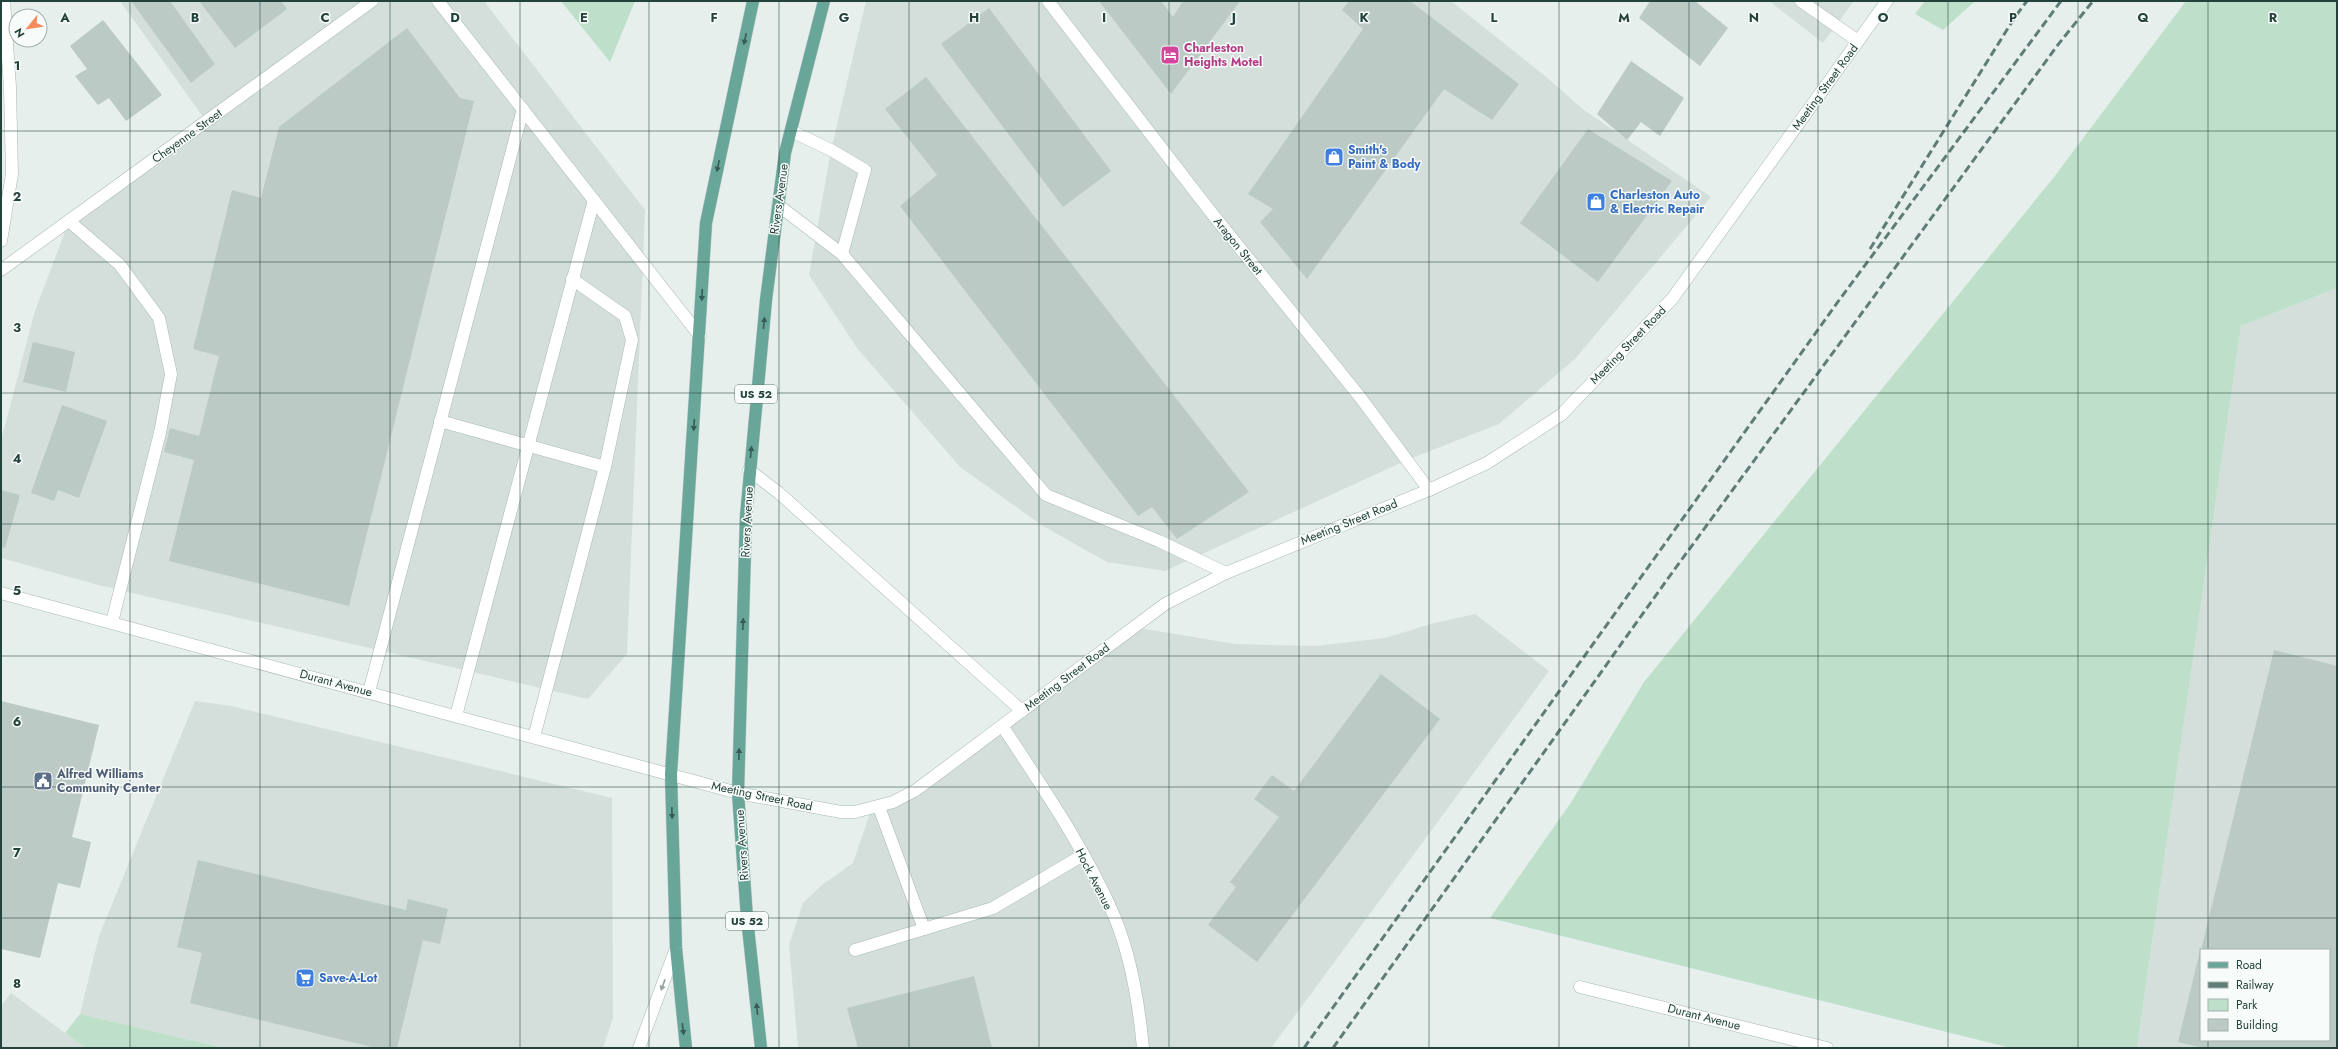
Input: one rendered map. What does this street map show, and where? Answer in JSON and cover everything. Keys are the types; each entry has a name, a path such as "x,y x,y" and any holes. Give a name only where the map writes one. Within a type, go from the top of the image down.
{"main road":[{"path":"686,1048 676,948 670,774 700,336 706,223 753,1"},
{"name":"Rivers Avenue","path":"761,1048 747,918 738,793 749,470 785,153 824,1"}],"street":[{"path":"1,241 12,174 10,87 4,1"},
{"name":"Cheyenne Street","path":"1,270 372,1"},
{"path":"438,1 700,336"},
{"name":"Aragon Street","path":"1048,1 1210,210 1360,397 1429,490"},
{"path":"1801,1 1858,41"},
{"name":"Meeting Street Road","path":"670,774 738,793 841,812 855,812 878,807 916,790 1165,604 1226,573 1429,490 1487,463 1561,415 1672,299 1887,1"},
{"path":"369,692 523,109"},
{"path":"791,131 831,150 865,170 842,254"},
{"path":"456,716 594,200"},
{"path":"778,205 842,254 1046,495 1159,541 1226,573"},
{"path":"69,221 120,265 159,318 171,374 160,433 112,622"},
{"path":"534,737 605,467 632,340 625,316 572,279"},
{"path":"440,421 605,467"},
{"path":"749,470 779,493 1022,711"},
{"name":"Durant Avenue","path":"1,593 670,774"},
{"name":"Hock Avenue","path":"1003,726 1062,818 1083,855 1115,918 1126,954 1141,1026 1143,1048"},
{"path":"878,807 924,929"},
{"path":"855,950 993,908 1083,855"},
{"path":"639,1048 676,948"},
{"name":"Durant Avenue","path":"1580,987 1827,1048"}],"shaded area":[{"path":"120,1 484,1 645,210 627,654 588,699 102,586 1,558 1,441 34,314 69,221 206,121"},
{"path":"866,1 1451,1 1545,76 1584,110 1711,197 1575,359 1499,424 1407,460 1165,571 1107,562 1043,526 960,467 857,348 809,275 831,150"},
{"path":"1769,1 1854,1 1823,43"},
{"path":"2337,288 2337,1048 2137,1048 2241,326"},
{"path":"1475,614 1549,671 1271,1048 798,1048 789,945 803,903 822,885 853,863 871,810 893,802 1133,627 1235,644 1315,646 1385,638 1431,624"},
{"path":"195,701 231,706 612,798 613,1018 603,1048 224,1048 80,1014 99,936"},
{"path":"11,993 86,1048 1,1048 1,1006"}],"green space":[{"path":"561,1 635,1 610,62"},
{"path":"1925,1 1975,1 1943,30 1915,14"},
{"path":"2186,1 2337,1 2337,288 2241,326 2137,1048 2011,1048 1490,918 1572,801 1644,682 2054,177"},
{"path":"80,1014 224,1048 86,1048 65,1033"}],"building":[{"path":"131,1 170,1 215,64 191,83"},
{"path":"199,1 281,1 287,9 235,48"},
{"name":"Charleston Heights Motel","path":"1099,1 1161,1 1173,17 1183,1 1240,1 1171,94"},
{"name":"Smith's Paint & Body","path":"1349,1 1410,1 1519,84 1492,120 1444,89 1307,279 1260,222 1273,209 1248,194 1363,29 1342,10"},
{"path":"1650,1 1695,1 1728,28 1700,66 1639,18"},
{"path":"989,8 1111,171 1063,207 941,44"},
{"path":"103,20 162,95 126,121 109,98 98,105 75,76 87,69 70,46"},
{"path":"407,28 460,98 474,101 349,606 169,561 194,460 164,452 170,428 199,436 219,356 193,349 232,190 261,198 279,127"},
{"path":"1631,61 1684,98 1660,136 1641,122 1627,140 1597,114"},
{"path":"926,77 1249,492 1177,539 1152,507 1138,516 900,206 937,175 885,109"},
{"name":"Charleston Auto & Electric Repair","path":"1588,129 1672,181 1598,282 1520,223"},
{"path":"33,342 75,352 66,392 23,382"},
{"path":"62,405 107,421 79,498 58,490 54,501 31,493"},
{"path":"1,490 20,495 5,548 1,547"},
{"path":"2274,650 2337,666 2337,1048 2203,1048 2178,1042 2200,951 2200,1041 2330,1041 2330,949 2201,949"},
{"path":"1381,674 1440,719 1257,962 1208,925 1236,887 1230,882 1279,817 1254,799 1272,775 1294,791"},
{"name":"Alfred Williams Community Center","path":"1,701 99,725 72,837 91,842 80,888 58,883 40,958 1,949"},
{"name":"Save-A-Lot","path":"198,860 406,910 408,899 448,909 440,944 423,940 397,1048 376,1048 190,1003 202,953 177,947"},
{"path":"974,976 992,1048 858,1048 847,1008"}],"railway":[{"path":"1870,249 2015,17 2027,1"},
{"path":"1304,1048 1837,303 2061,1"},
{"path":"1333,1048 1669,577 2057,46 2093,1"}],"place":[{"name":"Charleston Heights Motel","path":"1170,55"},
{"name":"Smith's Paint & Body","path":"1334,157"},
{"name":"Charleston Auto & Electric Repair","path":"1596,202"},
{"name":"Alfred Williams Community Center","path":"43,781"},
{"name":"Save-A-Lot","path":"305,978"}]}
